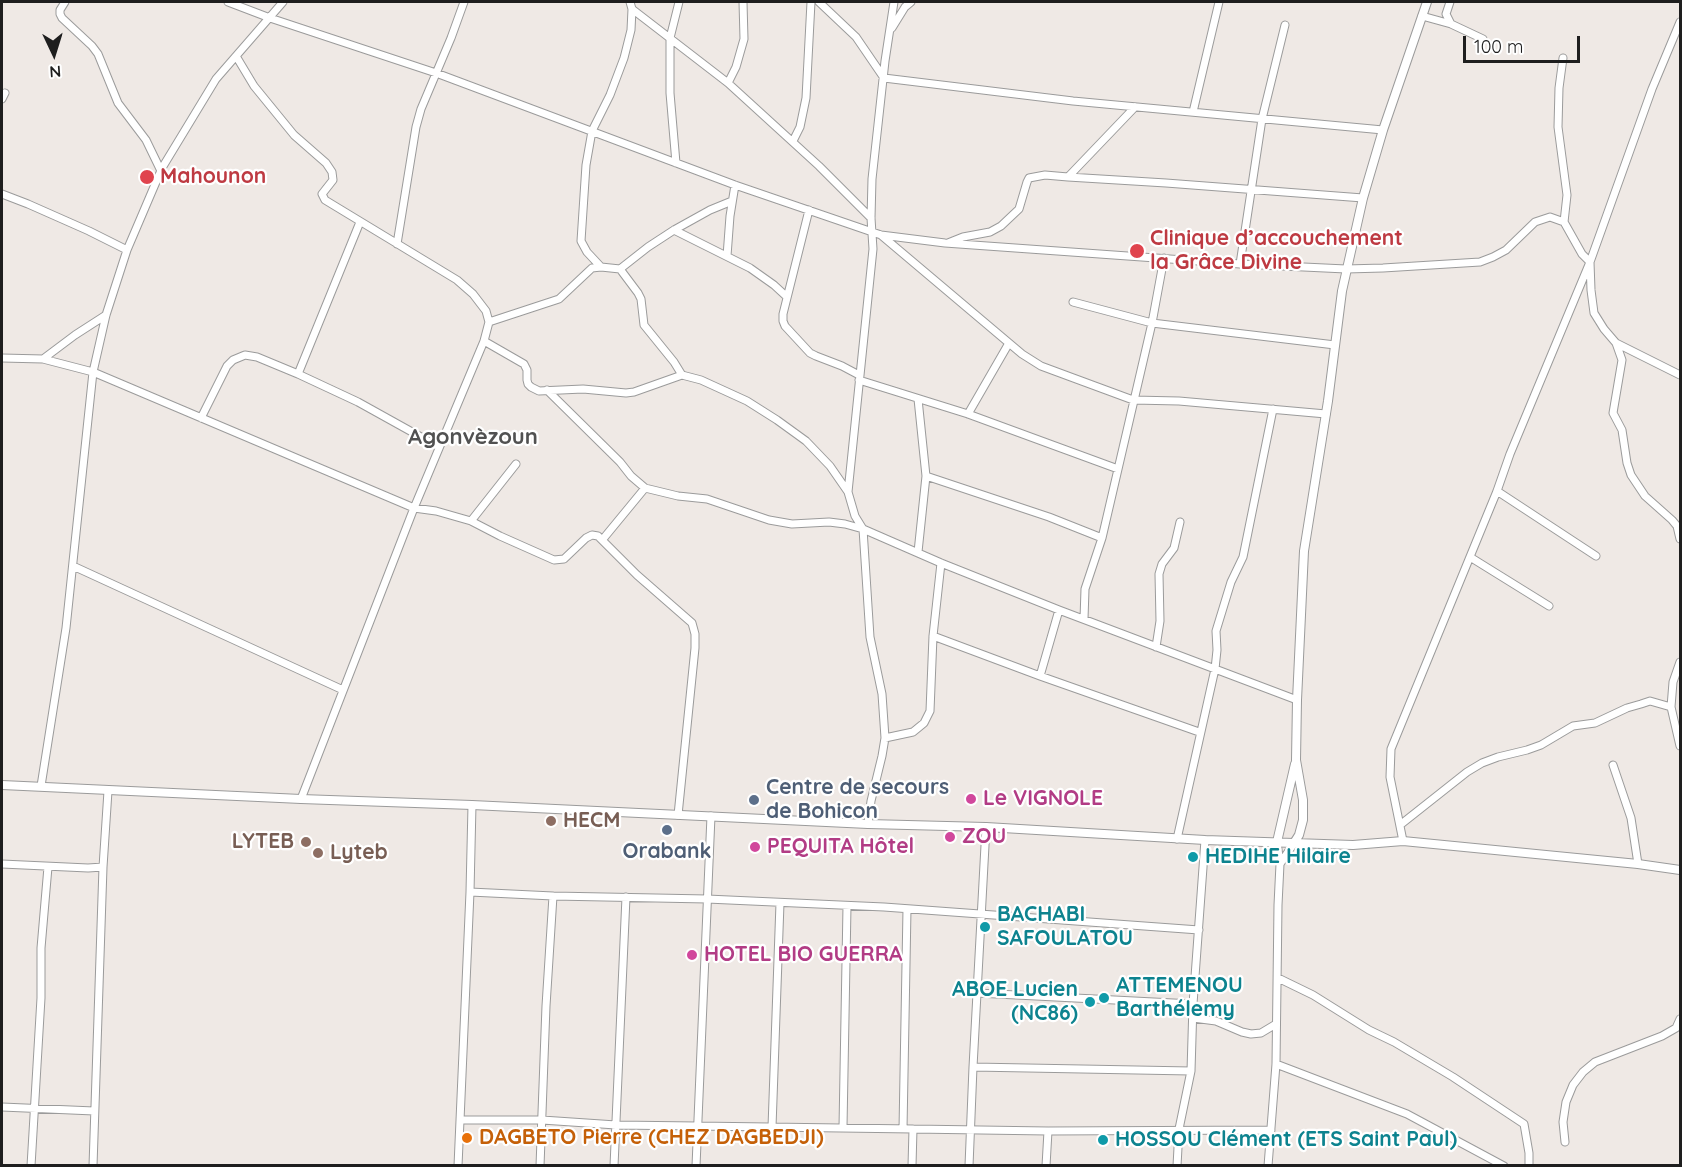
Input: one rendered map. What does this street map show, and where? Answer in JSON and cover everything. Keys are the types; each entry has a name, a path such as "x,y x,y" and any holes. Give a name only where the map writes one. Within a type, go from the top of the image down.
{"street":[{"path":"65,2 60,10 62,18 98,54 118,103 146,140 161,171"},
{"path":"228,2 436,73 735,185 881,235 945,243 1240,264 1346,269 1480,262 1506,250 1535,222 1550,217 1564,222"},
{"path":"41,786 66,628 93,372 106,315 127,250 161,171 216,79 283,2"},
{"path":"397,244 416,127 464,2"},
{"path":"676,163 670,93 670,38 679,2"},
{"path":"728,83 736,67 744,39 743,2"},
{"path":"793,141 800,127 806,98 811,2"},
{"path":"819,2 856,37 884,78 1135,107 1383,130"},
{"path":"848,492 873,249 870,218 872,179 894,2"},
{"path":"890,31 905,7 911,2"},
{"path":"1193,112 1219,2"},
{"path":"1280,864 1299,835 1303,820 1303,800 1296,760 1304,551 1346,269 1363,198 1383,130 1427,2"},
{"path":"1450,2 1446,14 1451,24"},
{"path":"631,5 728,83 793,141 870,218"},
{"path":"601,267 581,242 585,175 592,131 610,95 624,58 631,30 631,5"},
{"path":"1422,16 1451,24 1483,39"},
{"path":"1404,841 1390,777 1391,749 1590,262 1652,89 1680,22"},
{"path":"1240,264 1262,119 1285,25"},
{"path":"236,56 254,86 294,135 326,163 332,172 333,180 322,197 457,280 481,303 489,322 484,341 414,508 301,800"},
{"path":"1563,58 1558,128 1567,195 1564,222 1582,255 1590,262 1594,313 1616,343 1622,360 1613,413 1622,430 1631,475 1645,496 1677,526 1680,539"},
{"path":"1068,177 1135,107"},
{"path":"945,243 990,232 1001,226 1019,209 1027,182 1033,176 1363,198"},
{"path":"727,256 735,185"},
{"path":"2,194 79,226 127,250"},
{"path":"489,322 559,299 592,268 620,269 674,230 732,201"},
{"path":"809,210 783,321 810,353 842,366 859,377 1118,469"},
{"path":"298,374 360,222"},
{"path":"674,230 756,273 787,297"},
{"path":"881,235 1009,343 1041,366 1133,399 1326,414"},
{"path":"1084,619 1085,589 1102,538 1152,323 1164,258"},
{"path":"620,269 641,299 644,325 682,375"},
{"path":"1073,302 1152,323 1335,345"},
{"path":"44,359 106,315"},
{"path":"484,341 524,364 527,370 526,380 531,387 539,391 584,389 626,393 682,375 701,380 747,401 777,420 806,441 830,465 848,492 855,516 862,529 870,637 882,694 885,738 874,784 868,824"},
{"path":"968,414 1009,343"},
{"path":"1616,343 1680,375"},
{"path":"201,418 227,366 233,360 245,355 257,357 298,374 358,402 439,447"},
{"path":"2,357 44,359 93,372 414,508 471,520 500,536 554,560 564,559 585,538 592,535 598,536 637,575 692,623 695,634 678,814"},
{"path":"547,390 645,488 678,496 707,499 769,520 792,524 830,522 862,529 1059,610 1297,700"},
{"path":"918,399 926,476 918,552"},
{"path":"1177,838 1215,669 1216,631 1231,582 1243,557 1272,409"},
{"path":"471,520 516,464"},
{"path":"926,476 1039,513 1102,538"},
{"path":"603,540 645,488"},
{"path":"1497,491 1596,556"},
{"path":"1156,647 1160,621 1160,574 1162,564 1174,548 1180,522"},
{"path":"1470,557 1549,606"},
{"path":"885,738 913,732 928,719 933,636 941,563"},
{"path":"73,566 343,690"},
{"path":"1040,676 1059,610"},
{"path":"933,636 1199,732"},
{"path":"1680,662 1673,682 1671,707 1680,746"},
{"path":"1400,825 1467,772 1482,763 1541,745 1573,726 1595,723 1627,708 1650,701 1671,707"},
{"path":"1268,1166 1276,1064 1280,864 1277,842 1296,760"},
{"path":"1613,765 1631,818 1638,864"},
{"path":"2,785 301,800 986,827 1205,840 1353,845 1404,841 1680,870"},
{"path":"93,1166 108,791"},
{"path":"458,1166 472,805"},
{"path":"696,1166 711,816"},
{"path":"969,1166 969,1129 986,827"},
{"path":"1177,1166 1179,1129 1191,1071 1205,840"},
{"path":"2,864 104,867"},
{"path":"32,1166 42,998 41,948 48,867"},
{"path":"470,892 707,899 907,909 1199,930"},
{"path":"540,1166 553,896"},
{"path":"614,1166 626,897"},
{"path":"772,1126 780,903"},
{"path":"843,1127 847,906"},
{"path":"903,1129 907,909"},
{"path":"1278,978 1313,995 1369,1030 1434,1065 1524,1124 1529,1166"},
{"path":"976,993 1194,1004"},
{"path":"1193,1018 1216,1021 1251,1034 1261,1033 1276,1024"},
{"path":"1564,1142 1563,1122 1566,1102 1573,1085 1583,1072 1595,1062 1662,1036 1676,1028 1680,1022"},
{"path":"1276,1064 1407,1114 1504,1166"},
{"path":"973,1067 1191,1071"},
{"path":"2,1107 94,1111"},
{"path":"460,1120 542,1120 616,1125 843,1127 913,1130 1271,1130"},
{"path":"912,1166 913,1130"},
{"path":"1046,1166 1048,1131"}],"place":[{"name":"Mahounon","path":"147,177"},
{"name":"Clinique d’accouchement la Grâce Divine","path":"1137,251"},
{"name":"Le VIGNOLE","path":"971,799"},
{"name":"Centre de secours de Bohicon","path":"754,800"},
{"name":"HECM","path":"551,821"},
{"name":"Orabank","path":"667,830"},
{"name":"ZOU","path":"950,837"},
{"name":"LYTEB","path":"306,842"},
{"name":"PEQUITA Hôtel","path":"755,847"},
{"name":"Lyteb","path":"318,853"},
{"name":"HEDIHE Hilaire","path":"1193,857"},
{"name":"BACHABI SAFOULATOU","path":"985,927"},
{"name":"HOTEL BIO GUERRA","path":"692,955"},
{"name":"ATTEMENOU Barthélemy","path":"1104,998"},
{"name":"ABOE Lucien (NC86)","path":"1090,1002"},
{"name":"DAGBETO Pierre (CHEZ DAGBEDJI)","path":"467,1138"},
{"name":"HOSSOU Clément (ETS Saint Paul)","path":"1103,1140"}],"district":[{"name":"Agonvèzoun","path":"473,437"}]}
